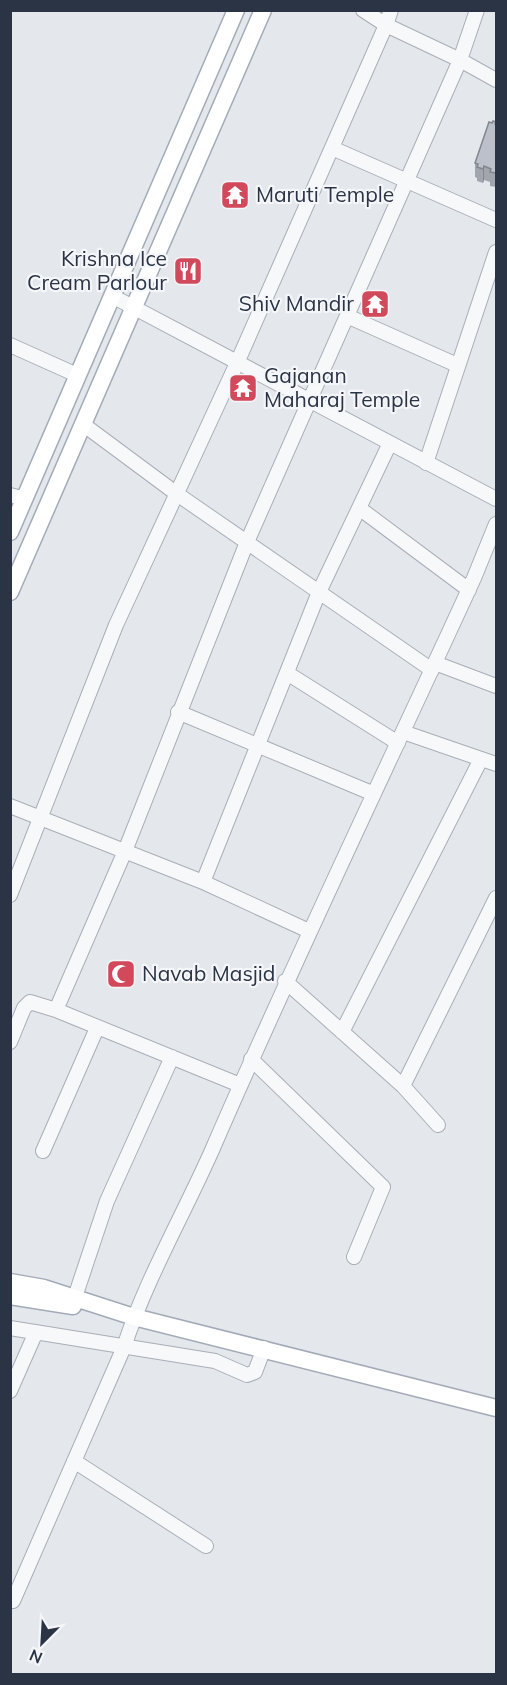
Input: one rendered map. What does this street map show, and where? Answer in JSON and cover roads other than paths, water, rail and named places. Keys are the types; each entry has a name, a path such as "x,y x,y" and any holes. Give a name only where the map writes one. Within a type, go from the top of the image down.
{"main road":[{"path":"10,532 18,497 77,375 236,10"},
{"path":"10,592 264,10"},
{"path":"10,1282 44,1288 73,1302"},
{"path":"10,1296 73,1302 98,1307 496,1408"}],"street":[{"path":"363,10 386,25 496,80"},
{"path":"10,895 116,625 237,363 391,10"},
{"path":"56,1010 125,851 247,542 408,180 459,60 477,10"},
{"path":"333,147 496,220"},
{"path":"426,463 496,252"},
{"path":"112,296 496,499"},
{"path":"347,316 457,365"},
{"path":"10,345 77,375"},
{"path":"84,425 177,494 319,592 434,667 496,686"},
{"path":"203,882 319,592 390,443"},
{"path":"359,508 469,590"},
{"path":"13,1601 124,1347 134,1317 190,1200 285,981 434,667 496,524"},
{"path":"287,673 401,738 496,764"},
{"path":"178,712 374,794"},
{"path":"342,1032 481,759"},
{"path":"10,806 203,882 309,931"},
{"path":"403,1086 496,898"},
{"path":"285,981 403,1086 438,1125"},
{"path":"10,1042 24,1008 30,1002 56,1010 240,1085"},
{"path":"43,1151 97,1028"},
{"path":"73,1302 107,1201 172,1057"},
{"path":"251,1059 383,1187 354,1257"},
{"path":"10,1328 215,1361 247,1375 255,1372 264,1348"},
{"path":"10,1391 36,1332"},
{"path":"74,1461 206,1546"}],"place":[{"name":"Maruti Temple","path":"235,195"},
{"name":"Krishna Ice Cream Parlour","path":"188,271"},
{"name":"Shiv Mandir","path":"375,304"},
{"name":"Gajanan Maharaj Temple","path":"243,388"},
{"name":"Navab Masjid","path":"121,974"}]}
